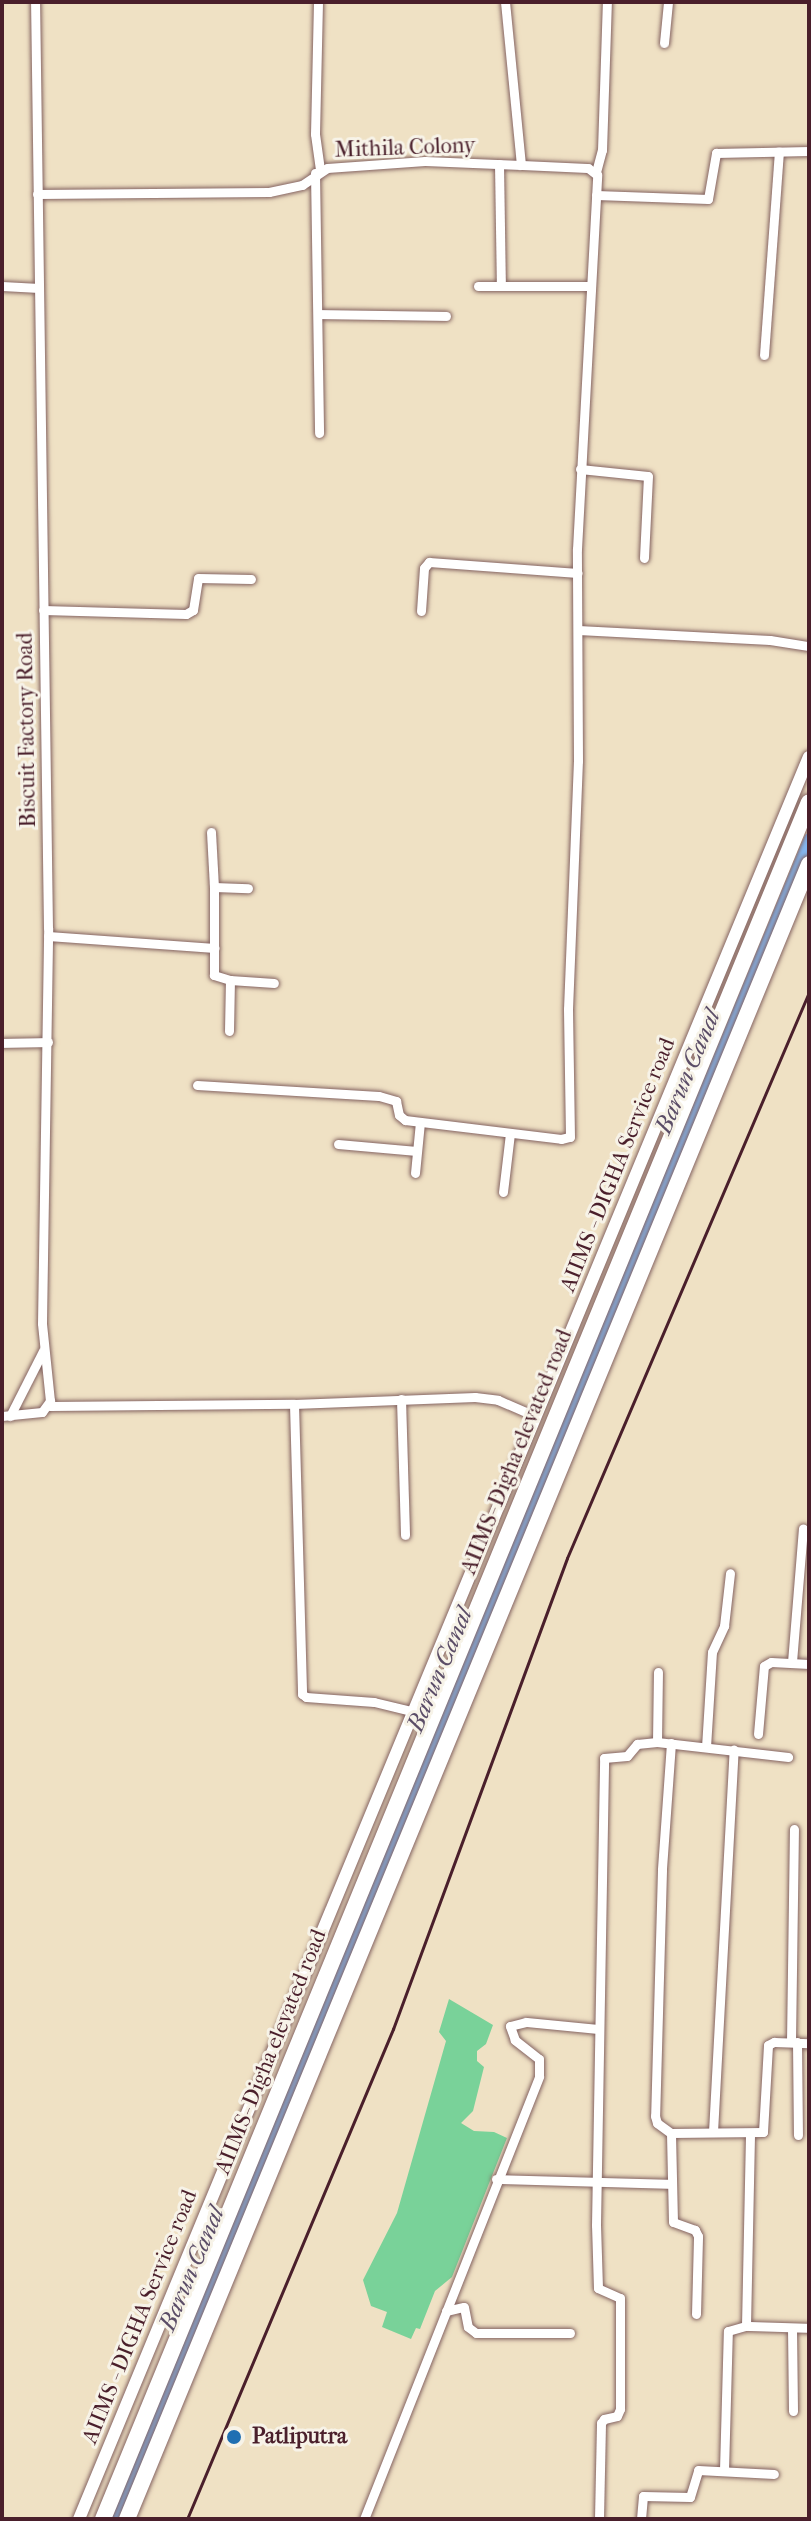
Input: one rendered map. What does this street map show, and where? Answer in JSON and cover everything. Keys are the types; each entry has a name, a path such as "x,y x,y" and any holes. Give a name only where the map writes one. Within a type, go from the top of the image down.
{"highway":[{"name":"AIIMS- Digha elevated road","path":"103,2519 809,802"},
{"name":"AIIMS- Digha elevated road","path":"127,2519 809,864"}],"main road":[{"name":"AIIMS - DIGHA Service road","path":"79,2519 809,757"}],"street":[{"name":"Biscuit Factory Road","path":"35,2 48,936 44,1350 50,1406"},
{"path":"318,2 315,119 319,433"},
{"path":"505,2 521,165"},
{"path":"197,1085 392,1098 396,1101 401,1118 561,1139 570,1137 568,1009 578,761 580,469 596,172 602,150 607,2"},
{"path":"664,43 668,2"},
{"path":"596,195 708,199 716,153 809,151"},
{"path":"764,355 779,152"},
{"name":"Mithila Colony","path":"37,194 269,192 302,185 318,171 425,161 588,168 596,172"},
{"path":"499,164 501,286"},
{"path":"2,286 39,288"},
{"path":"478,286 590,286"},
{"path":"319,314 446,316"},
{"path":"580,469 648,476 644,558"},
{"path":"421,611 424,568 429,562 578,573"},
{"path":"43,610 186,614 193,610 198,578 251,579"},
{"path":"578,630 770,640 809,646"},
{"path":"211,832 215,976 274,983"},
{"path":"214,887 248,888"},
{"path":"48,936 215,948"},
{"path":"229,1031 230,980"},
{"path":"2,1043 48,1042"},
{"path":"415,1173 420,1122"},
{"path":"503,1192 510,1133"},
{"path":"338,1144 417,1151"},
{"path":"6,1416 44,1350"},
{"path":"6,1416 32,1415 50,1406 294,1404 489,1398 535,1416"},
{"path":"401,1399 405,1535"},
{"path":"294,1404 302,1694 306,1697 374,1702 415,1712"},
{"path":"792,1662 803,1528"},
{"path":"706,1747 712,1652 724,1626 730,1573"},
{"path":"758,1734 764,1666 792,1662 809,1664"},
{"path":"657,1742 658,1672"},
{"path":"599,2519 601,2423 604,2419 617,2416 620,2409 620,2302 617,2295 598,2288 595,2180 604,1758 627,1756 637,1744 657,1742 788,1757"},
{"path":"671,1743 662,1870 657,2123 671,2133 761,2134 765,2129 768,2045 809,2043"},
{"path":"713,2132 734,1750"},
{"path":"794,1829 794,2042 798,2135"},
{"path":"364,2519 540,2069 536,2055 515,2040 510,2026 526,2022 599,2029"},
{"path":"671,2133 673,2222 695,2230 698,2236 696,2314"},
{"path":"746,2326 750,2134"},
{"path":"496,2179 671,2184"},
{"path":"446,2311 464,2307 470,2332 570,2333"},
{"path":"724,2470 726,2334 730,2328 746,2326 809,2328"},
{"path":"792,2328 793,2411"},
{"path":"641,2519 641,2502 645,2495 690,2497 696,2471 774,2474"}],"green space":[{"path":"449,1999 493,2025 486,2044 477,2051 477,2061 484,2067 473,2111 461,2123 474,2131 494,2132 507,2138 452,2277 435,2291 420,2329 416,2328 411,2339 382,2327 387,2312 371,2306 363,2280 397,2213 446,2041 439,2032"}],"waterway":[{"name":"Barun Canal","path":"112,2519 809,838"}],"railway":[{"path":"187,2519 393,2029 567,1558 809,992"}],"place":[{"name":"Patliputra","path":"234,2437"}]}
